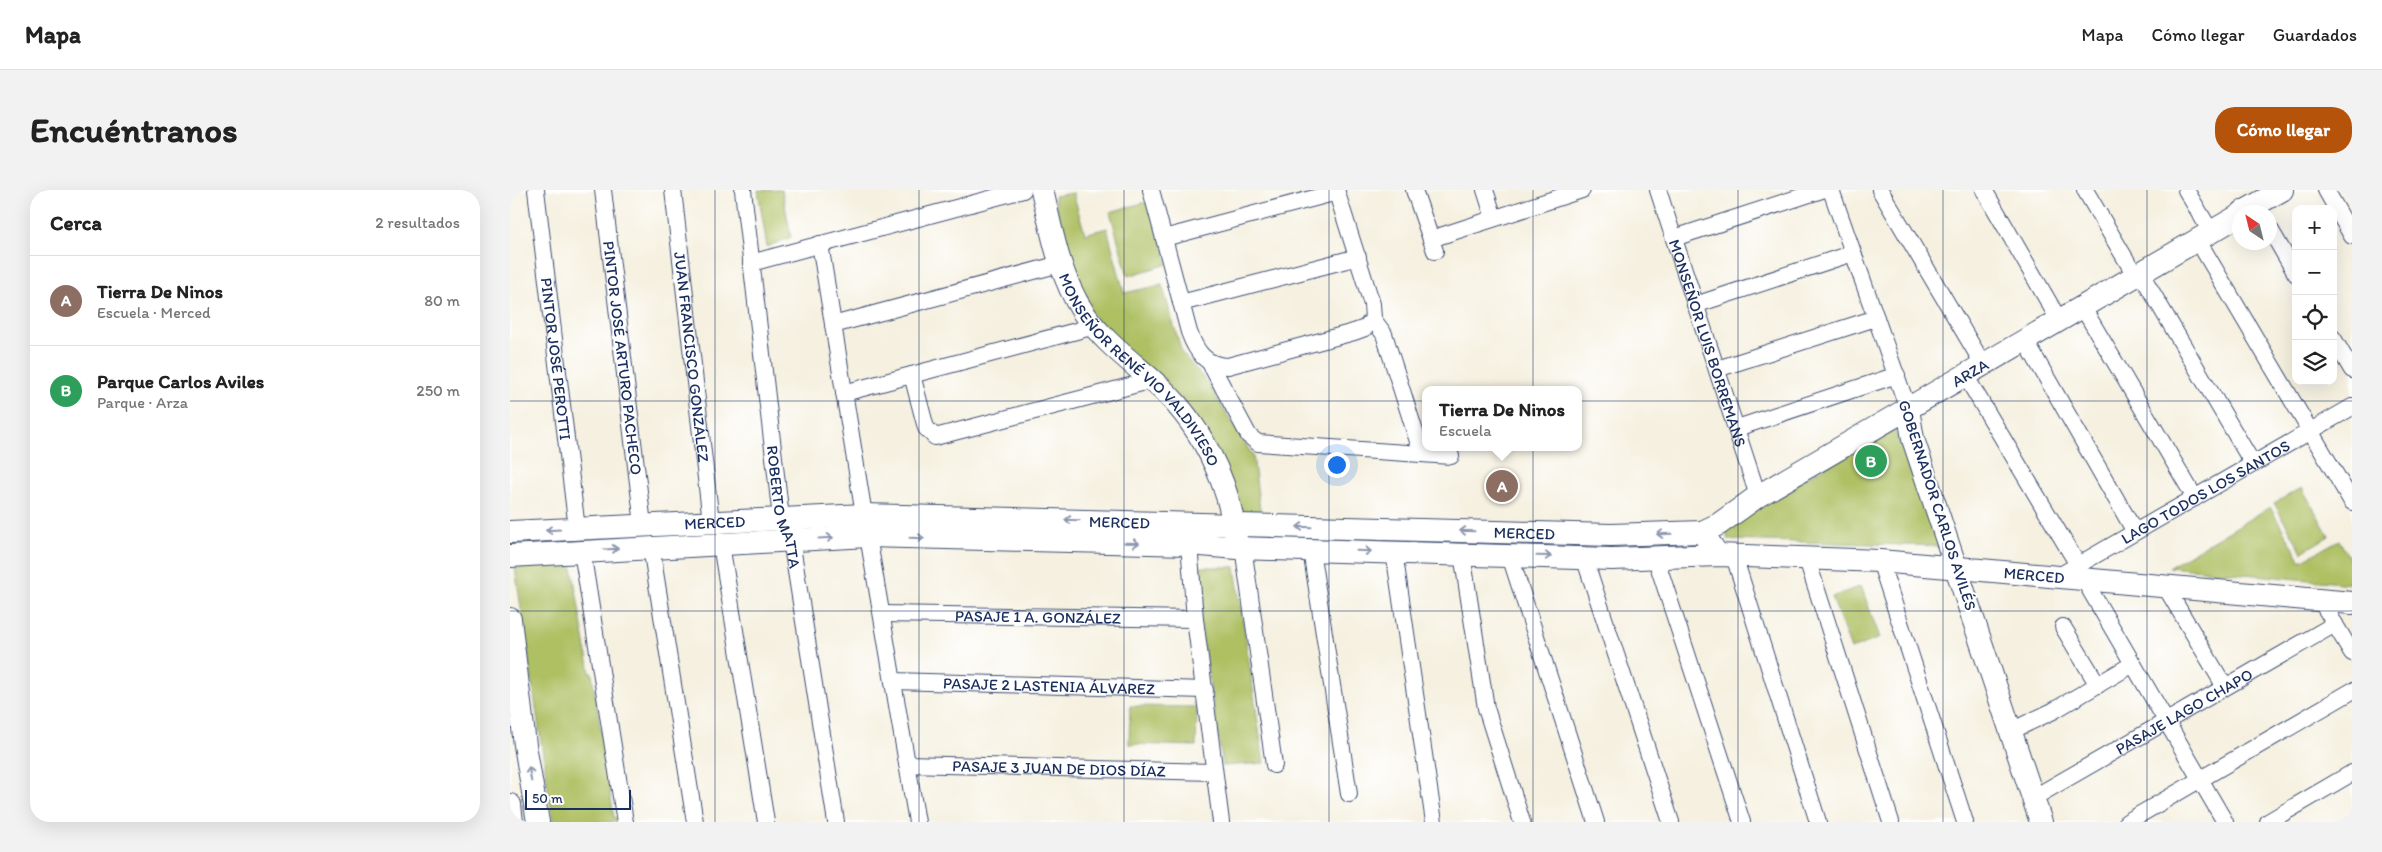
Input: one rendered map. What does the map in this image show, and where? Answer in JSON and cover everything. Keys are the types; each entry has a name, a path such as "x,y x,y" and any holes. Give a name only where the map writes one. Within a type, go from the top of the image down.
{"street":[{"name":"PINTOR JOSÉ PEROTTI","path":"536,190 577,529"},
{"name":"PINTOR JOSÉ ARTURO PACHECO","path":"603,190 643,525"},
{"name":"JUAN FRANCISCO GONZÁLEZ","path":"673,190 711,522"},
{"name":"ROBERTO MATTA","path":"743,190 781,518 791,540 836,822"},
{"path":"751,263 1023,190"},
{"name":"MONSEÑOR RENÉ VIO VALDIVIESO","path":"1042,190 1060,264 1068,284 1084,312 1095,326 1114,346 1153,380 1187,418 1208,449 1223,486 1240,547"},
{"path":"1151,190 1192,342 1200,355 1210,363 1249,436 1258,443 1451,456"},
{"path":"1414,190 1433,245 1494,218 1557,194 1582,190"},
{"path":"1485,190 1494,218"},
{"name":"MONSEÑOR LUIS BORREMANS","path":"1658,190 1758,496"},
{"path":"1674,238 1822,190"},
{"name":"GOBERNADOR CARLOS AVILÉS","path":"1831,190 1897,375 1908,409 1913,439 1957,566 2040,822"},
{"path":"1880,190 1974,370 2073,573 2133,664 2225,822"},
{"path":"1984,190 2059,320"},
{"path":"2085,190 2253,464"},
{"path":"2186,190 2204,235 2310,431 2352,502"},
{"name":"ARZA","path":"2258,205 2282,190"},
{"path":"2326,190 2352,236"},
{"path":"1164,238 1337,191 1372,304 1373,319 1384,334 1422,454"},
{"name":"ARZA","path":"1702,532 1719,524 1758,496 2232,220"},
{"path":"2277,241 2292,267"},
{"path":"820,244 917,822"},
{"path":"1695,305 1853,253"},
{"path":"1181,303 1358,257"},
{"path":"833,325 1060,264"},
{"path":"2082,306 2195,498"},
{"path":"1716,369 1876,318"},
{"path":"1210,363 1228,366 1360,330 1373,319"},
{"path":"844,393 1095,326"},
{"path":"2025,340 2135,532"},
{"path":"2334,340 2352,370"},
{"path":"912,375 926,428 931,436 939,437 1153,380"},
{"path":"1737,428 1897,375"},
{"name":"LAGO TODOS LOS SANTOS","path":"2073,573 2135,532 2352,407"},
{"name":"MERCED","path":"510,532 781,518 866,525 1311,550 1656,559 1726,556 1880,561 2073,573 2166,586 2352,603"},
{"name":"MERCED","path":"510,556 582,550 791,540 866,525 1234,524 1611,536 1702,532"},
{"path":"1702,532 1726,556 1818,822"},
{"path":"721,544 766,822"},
{"path":"1189,544 1195,619 1205,690 1213,772 1221,822"},
{"path":"651,547 695,822"},
{"path":"1240,547 1274,764"},
{"path":"582,550 625,822"},
{"path":"1311,550 1348,794"},
{"path":"1394,552 1434,822"},
{"path":"1462,554 1486,708 1522,822"},
{"path":"1510,556 1596,822"},
{"path":"1584,557 1671,822"},
{"path":"1656,559 1742,822"},
{"path":"1807,559 1892,822"},
{"path":"1880,561 1965,822"},
{"path":"2166,586 2226,687"},
{"path":"2321,600 2352,654"},
{"name":"PASAJE 1 A. GONZÁLEZ","path":"882,614 1195,619"},
{"path":"510,620 518,747 538,822"},
{"name":"PASAJE LAGO CHAPO","path":"2033,798 2335,624"},
{"path":"2063,627 2098,685"},
{"path":"2011,731 2043,717 2133,664"},
{"name":"PASAJE 2 LASTENIA ÁLVAREZ","path":"893,680 1205,690"},
{"path":"2128,822 2352,691"},
{"name":"PASAJE 3 JUAN DE DIOS DÍAZ","path":"907,764 1213,772"},
{"path":"2268,822 2352,773"},
{"path":"510,805 512,822"}],"green space":[{"path":"758,190 782,190 791,237 767,247"},
{"path":"1073,193 1085,234 1107,228 1124,293 1162,285 1182,353 1207,382 1253,456 1261,518 1241,518 1224,474 1105,332 1076,291 1054,196"},
{"path":"1150,201 1168,264 1128,276 1110,212"},
{"path":"1893,427 1940,546 1728,540 1724,525"},
{"path":"2302,488 2329,536 2302,552 2274,503"},
{"path":"2270,507 2301,561 2339,540 2352,563 2352,584 2169,567"},
{"path":"571,561 590,673 592,673 614,818 617,818 617,822 553,822 515,568"},
{"path":"1191,567 1235,567 1264,763 1223,766"},
{"path":"1861,586 1880,638 1851,649 1832,597"},
{"path":"1130,706 1197,707 1196,746 1129,744"}],"place":[{"name":"Parque Carlos Aviles","path":"1871,461"},
{"name":"Tierra De Ninos","path":"1502,486"}]}
